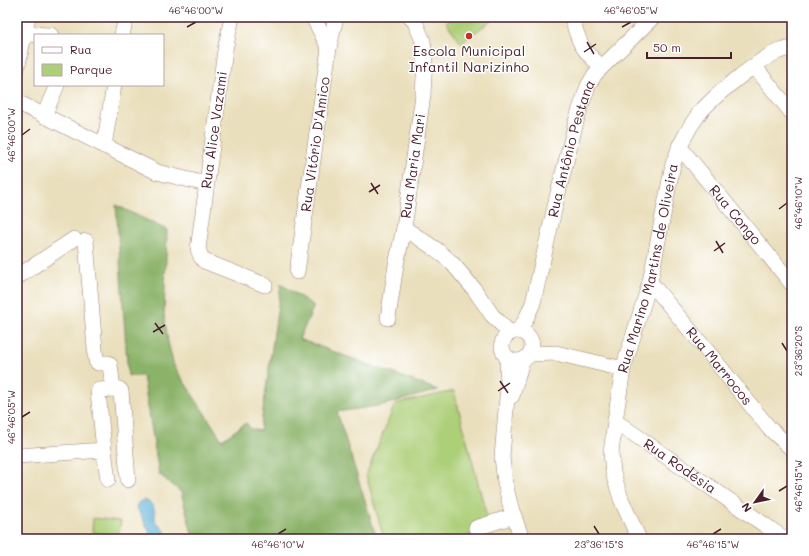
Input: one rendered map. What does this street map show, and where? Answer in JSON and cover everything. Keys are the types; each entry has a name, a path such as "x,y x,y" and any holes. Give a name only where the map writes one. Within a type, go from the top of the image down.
{"street":[{"path":"17,69 21,29 19,17"},
{"path":"21,29 28,17"},
{"path":"122,34 126,17"},
{"name":"Rua Alice Vazami","path":"232,17 224,58 206,184 198,244 199,254 204,261 265,286"},
{"path":"313,17 329,48"},
{"name":"Rua Vitório D'Amico","path":"297,272 329,48 336,17"},
{"name":"Rua Maria Mari","path":"388,318 396,265 404,228 423,96 425,59 422,41 415,22 410,17"},
{"path":"572,17 576,36 581,45 588,56 602,67"},
{"name":"Rua Antônio Pestana","path":"505,424 520,342 533,316 533,303 558,193 577,118 588,86 595,74 653,17"},
{"path":"21,29 46,34"},
{"name":"Rua Marino Martins de Oliveira","path":"639,539 621,499 614,473 612,453 623,369 650,282 673,164 679,146 699,114 718,95 754,66 776,52 792,48"},
{"path":"754,66 792,114"},
{"path":"44,116 57,86"},
{"path":"104,146 114,86"},
{"path":"17,102 157,172 206,184"},
{"name":"Rua Congo","path":"679,146 792,284"},
{"path":"404,228 437,250 452,263 474,289 492,315 520,342 556,353 623,369"},
{"path":"17,278 80,240 96,361 98,363 108,363 110,365 113,389"},
{"name":"Rua Marrocos","path":"650,282 769,428 792,449"},
{"name":"Rua Antônio Pestana","path":"520,342 502,350 507,358 508,385 502,457 505,483 522,539"},
{"path":"108,480 98,392 99,390 120,389 128,480"},
{"name":"Rua Rodésia","path":"615,421 785,539"},
{"path":"17,456 104,450"},
{"path":"476,528 514,516"}],"green space":[{"path":"454,17 496,17 461,43 446,22"},
{"path":"116,205 167,230 164,314 168,342 174,366 222,440 246,423 251,429 260,431 281,284 314,306 299,339 438,390 383,405 337,412 377,539 191,539 193,537 181,492 159,474 143,376 128,376"},
{"path":"454,391 490,529 458,539 384,539 366,475 395,404"},
{"path":"93,518 121,521 118,537 92,532"}],"water":[{"path":"144,500 148,501 153,506 155,511 155,522 165,530 165,535 159,539 153,539 136,506 139,502"}],"place":[{"name":"Escola Municipal Infantil Narizinho","path":"469,36"}]}
